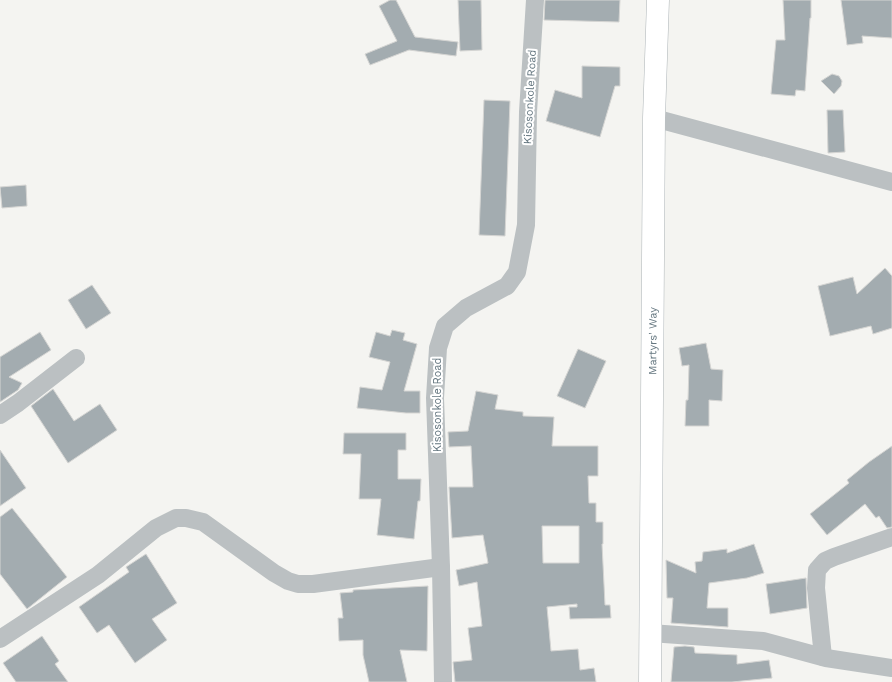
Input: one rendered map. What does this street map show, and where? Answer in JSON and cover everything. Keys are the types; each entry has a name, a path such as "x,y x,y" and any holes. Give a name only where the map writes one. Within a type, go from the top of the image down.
{"main road":[{"name":"Martyrs' Way","path":"650,682 654,118 658,0"}],"street":[{"name":"Kisosonkole Road","path":"442,682 442,567 435,398 438,348 445,326 466,308 507,286 518,272 526,225 528,112 535,0"},
{"path":"654,118 892,182"},
{"path":"0,415 76,358"},
{"path":"0,639 98,575 156,528 176,518 186,518 203,522 274,573 288,581 298,584 313,584 442,567"},
{"path":"823,657 816,588 817,570 825,561 834,557 892,537"},
{"path":"650,633 763,641 823,657 892,668"}],"building":[{"path":"390,0 396,0 415,37 458,42 456,56 409,50 370,65 365,54 397,41 379,6"},
{"path":"458,0 481,0 482,50 460,51"},
{"path":"545,0 620,0 619,22 544,20"},
{"path":"783,0 811,0 805,91 796,90 795,96 771,94 776,40 785,40"},
{"path":"841,0 892,0 892,38 862,36 863,43 847,45"},
{"path":"582,66 620,67 620,86 615,86 600,137 546,121 555,90 582,98"},
{"path":"832,74 839,76 842,81 841,86 834,94 821,81"},
{"path":"484,100 510,101 505,236 479,235"},
{"path":"827,110 843,110 845,152 828,153"},
{"path":"26,185 27,206 2,208 0,187"},
{"path":"885,268 892,276 892,328 873,334 871,326 830,336 818,286 853,277 857,294"},
{"path":"92,285 111,313 86,329 68,300"},
{"path":"392,330 405,333 403,340 417,344 404,391 420,391 420,413 357,408 360,387 382,390 390,362 369,357 376,332 390,336"},
{"path":"40,332 51,350 9,377 22,383 18,390 0,402 0,357"},
{"path":"706,343 711,369 723,370 722,401 709,400 709,426 685,426 686,400 688,400 689,365 682,366 679,348"},
{"path":"578,349 606,361 585,408 557,396"},
{"path":"53,389 74,421 100,404 117,430 68,463 31,406"},
{"path":"476,391 498,395 495,409 523,412 523,416 554,417 552,446 598,446 598,476 588,476 589,503 596,503 596,522 603,522 602,544 605,605 610,605 611,618 570,619 569,607 577,607 577,604 547,607 551,651 578,649 580,670 594,668 596,682 455,682 453,662 472,660 468,628 482,626 477,582 459,586 456,570 488,563 483,535 452,538 449,487 473,487 471,446 449,447 448,432 468,431","holes":["542,526 579,526 579,563 543,563"]},
{"path":"344,433 406,433 406,450 398,450 398,479 421,479 420,501 418,501 414,539 377,535 381,499 359,499 361,454 343,454"},
{"path":"892,446 892,527 887,528 879,516 876,518 865,504 827,535 810,514 849,483 847,480"},
{"path":"0,450 26,488 0,506"},
{"path":"12,508 67,577 27,609 0,574 0,517"},
{"path":"754,544 764,573 747,578 709,583 707,608 728,608 728,627 671,623 673,598 667,598 666,560 696,573 695,562 702,561 703,552 727,549 727,553"},
{"path":"146,554 177,603 152,619 167,640 135,663 109,625 97,633 79,607 129,572 126,567"},
{"path":"806,578 807,608 770,614 766,584"},
{"path":"428,586 427,651 400,650 407,682 369,682 363,655 363,640 339,641 338,618 343,618 340,593 353,592 353,590"},
{"path":"42,636 59,661 55,664 68,682 16,682 3,663"},
{"path":"674,647 694,647 695,653 737,655 737,664 769,660 772,678 732,682 671,682"}]}
